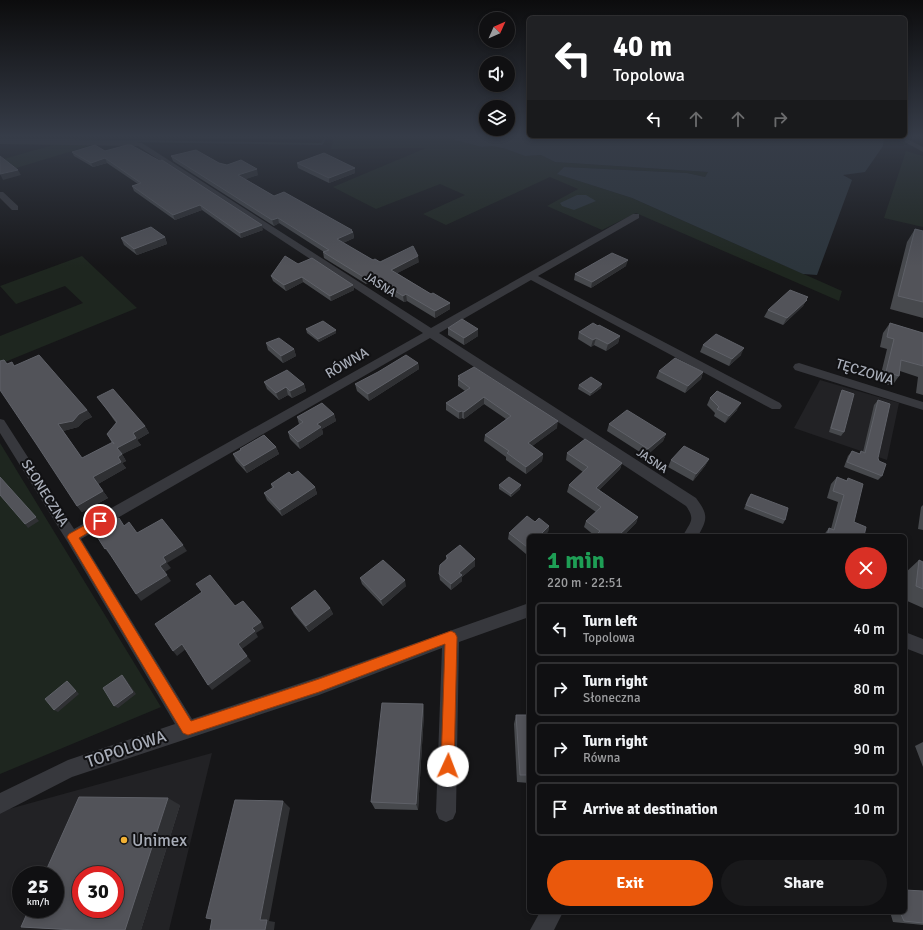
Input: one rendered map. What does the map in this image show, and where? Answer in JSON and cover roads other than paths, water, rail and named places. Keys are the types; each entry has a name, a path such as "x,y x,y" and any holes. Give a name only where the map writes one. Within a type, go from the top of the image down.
{"street":[{"name":"JASNA","path":"196,180 691,502 700,513 700,520 691,534"},
{"path":"0,194 15,208"},
{"name":"RÓWNA","path":"72,537 636,216"},
{"path":"531,276 776,406"},
{"name":"TĘCZOWA","path":"800,367 923,406"},
{"name":"SŁONECZNA","path":"0,423 72,537 188,729"},
{"name":"TOPOLOWA","path":"0,804 68,769 319,686 527,611"},
{"path":"446,812 451,637"},
{"path":"907,641 923,647"},
{"path":"540,930 551,914"}],"place":[{"name":"Unimex","path":"124,840"}]}
